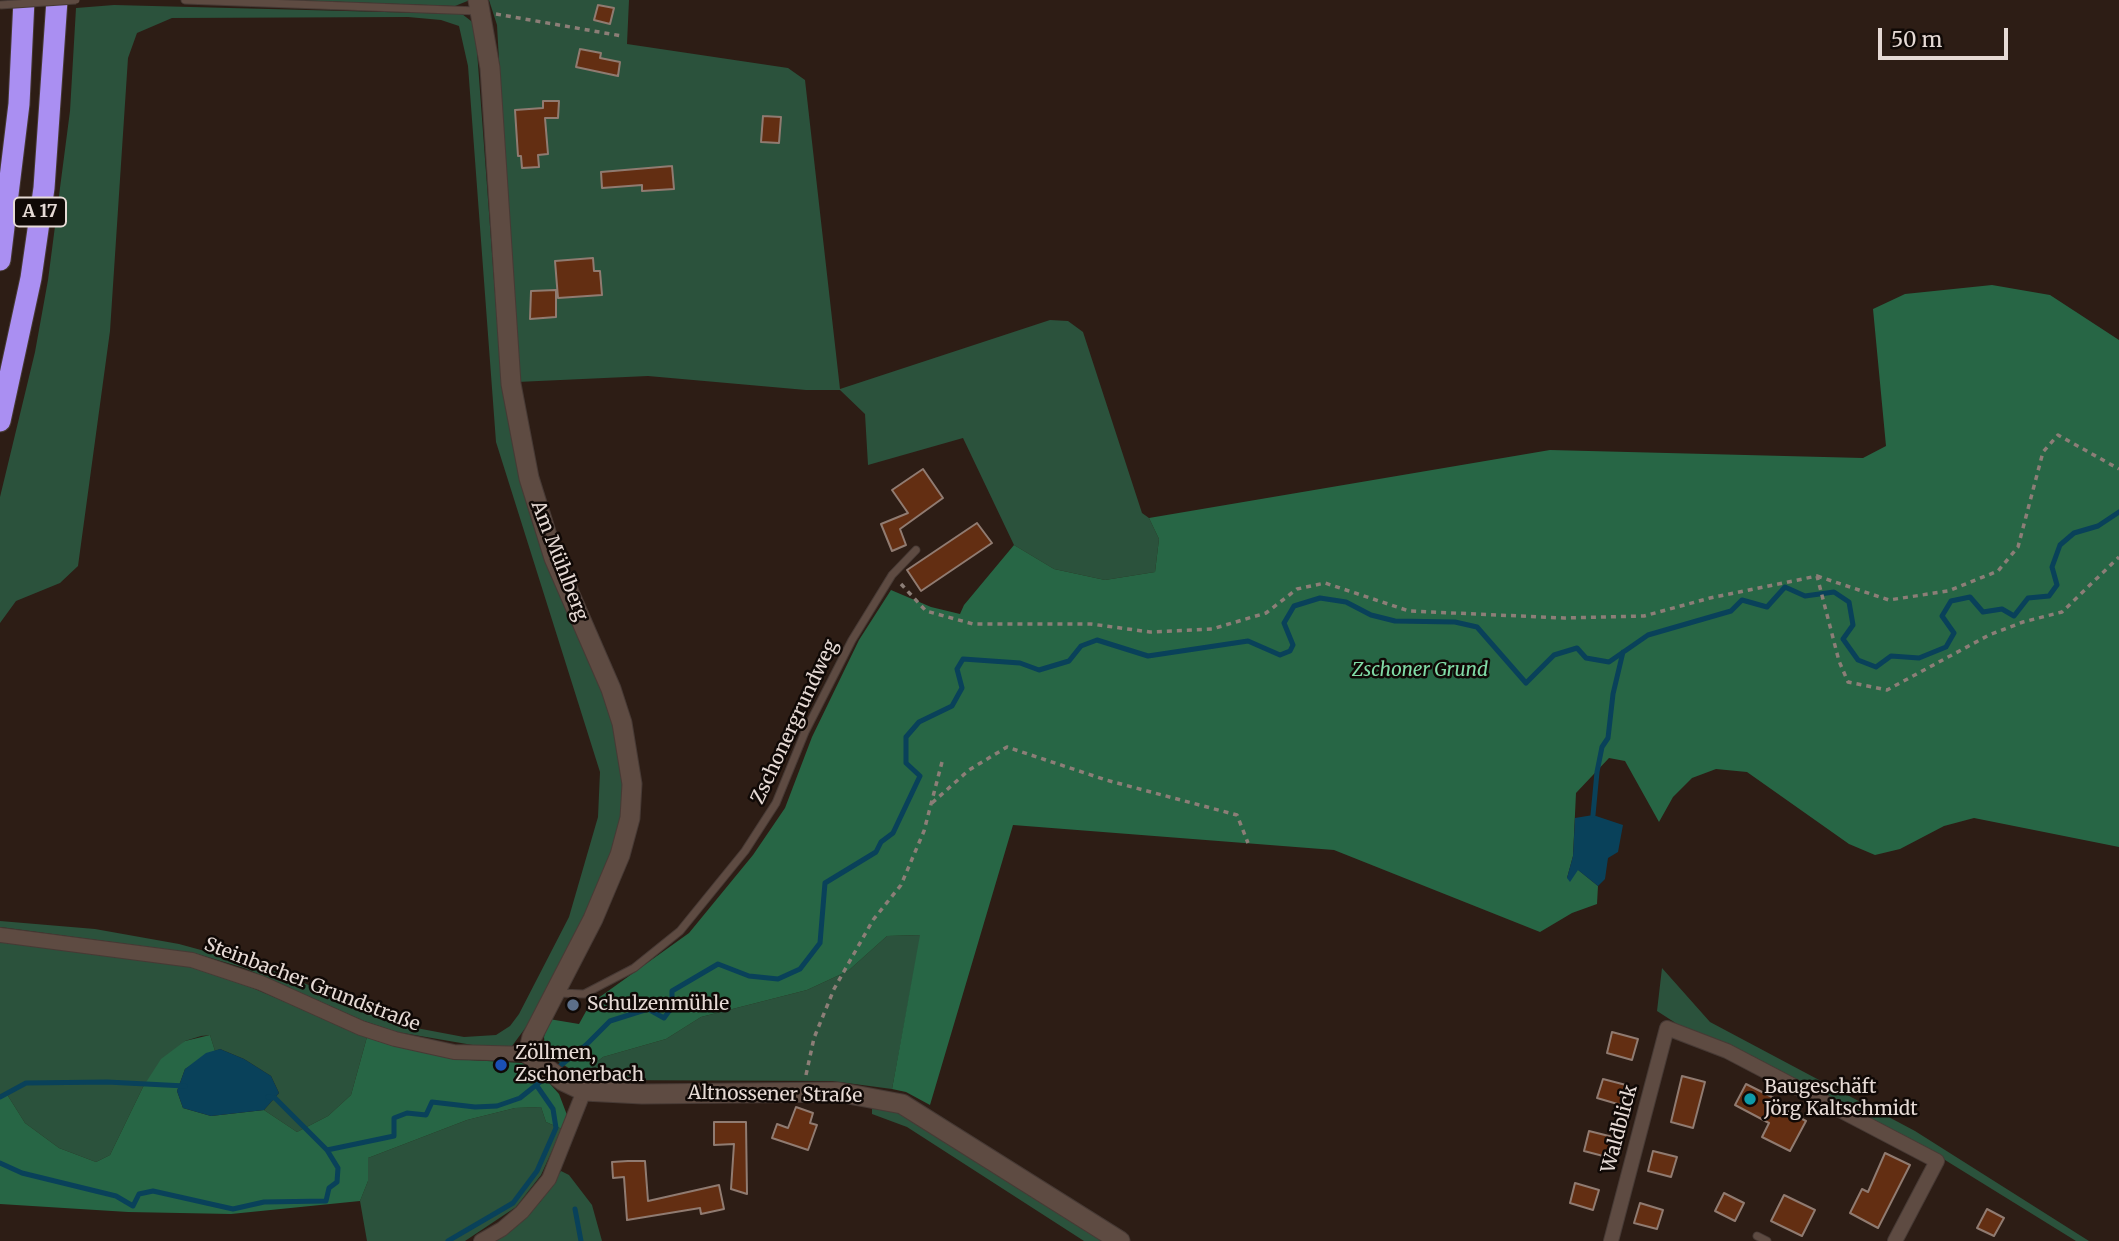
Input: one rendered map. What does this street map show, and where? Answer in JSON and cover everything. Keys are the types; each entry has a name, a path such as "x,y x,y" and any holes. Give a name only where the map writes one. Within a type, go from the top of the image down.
{"highway":[{"name":"A 17","path":"0,260 19,104 24,0"},
{"name":"A 17","path":"0,421 31,278 44,188 57,0"}],"street":[{"name":"Am Mühlberg","path":"479,5 490,68 511,384 529,478 554,558 611,689 631,765 631,799 623,845 593,919 532,1037 532,1058"},
{"name":"Steinbacher Grundstraße","path":"0,935 192,960 261,983 361,1028 396,1039 454,1052 532,1058"},
{"name":"Waldblick","path":"1611,1241 1667,1028 1727,1051 1937,1161 1895,1241"},
{"name":"Altnossener Straße","path":"532,1058 563,1081 584,1091 642,1094 802,1093 872,1096 902,1104 1120,1241"},
{"path":"481,1241 502,1229 522,1212 549,1180 584,1091"}],"lane":[{"path":"0,5 76,0"},
{"path":"185,0 479,5"},
{"name":"Zschonergrundweg","path":"555,993 584,994 634,968 680,931 737,861 776,803 806,732 852,640 892,575 916,550"},
{"path":"1757,1236 1767,1241"}],"path":[{"path":"479,5 622,36"},
{"path":"892,575 926,611 973,624 1091,624 1150,632 1212,629 1266,613 1297,589 1325,583 1409,611 1564,618 1644,616 1710,598 1817,576 1889,600 1948,591 1998,571 2018,547 2043,452 2058,435 2119,469"},
{"path":"1817,576 1839,662 1848,682 1886,690 1989,635 2062,612 2119,558"},
{"path":"932,803 969,770 1007,747 1106,780 1237,815 1248,843"},
{"path":"802,1093 814,1038 834,989 873,920 901,885 932,803 942,762"}],"green space":[{"path":"291,0 470,0 455,6"},
{"path":"489,0 629,0 627,44 788,68 805,80 840,389 1050,320 1068,321 1083,332 1142,513 1149,518 1159,539 1155,572 1105,580 1054,569 1014,545 963,438 868,465 865,414 840,390 806,390 648,376 517,382 497,25"},
{"path":"114,5 462,14 475,24 502,388 613,724 625,782 620,835 608,870 529,1023 512,1046 490,1048 397,1032 364,1021 244,968 194,953 0,927 0,921 95,929 179,944 267,968 411,1027 464,1037 496,1035 510,1026 519,1014 569,917 598,817 600,772 496,442 468,66 459,26 441,20 408,17 172,18 137,33 128,58 110,331 78,566 60,583 16,601 0,623 0,497 35,352 48,280 70,111 76,8"},
{"name":"Zschoner Grund","path":"1992,285 2050,295 2119,340 2119,847 1974,818 1944,826 1900,849 1875,855 1849,844 1747,772 1716,769 1692,778 1673,797 1659,822 1625,761 1609,758 1576,793 1573,856 1567,878 1577,869 1598,886 1597,904 1572,913 1540,932 1334,850 1013,825 930,1105 906,1092 892,1089 920,935 887,936 848,971 807,990 701,1017 666,1039 603,1057 580,1075 554,1059 545,1047 544,1037 549,1019 579,1024 590,1004 689,933 753,855 785,808 812,737 859,640 891,590 931,607 960,614 964,605 1014,545 1054,569 1105,580 1155,572 1159,539 1149,518 1550,450 1863,458 1886,446 1873,309 1905,294"},
{"path":"921,935 892,1089 832,1081 590,1080 580,1075 603,1057 666,1039 701,1017 807,990 848,971 887,936"},
{"path":"0,942 192,966 236,981 359,1033 367,1037 351,1095 328,1116 297,1132 264,1110 279,1093 271,1076 244,1059 220,1049 215,1051 210,1035 201,1036 185,1041 143,1087 110,1155 96,1162 59,1148 25,1123 8,1096 0,1096"},
{"path":"1662,968 1710,1022 1915,1131 2089,1241 2076,1241 1945,1160 1727,1046 1688,1031 1657,1011"},
{"path":"210,1035 215,1051 185,1069 177,1091 183,1108 211,1116 264,1110 297,1132 328,1116 351,1095 367,1037 452,1059 522,1063 543,1076 559,1094 567,1115 562,1129 546,1122 541,1107 515,1108 467,1120 368,1158 368,1181 360,1201 231,1214 128,1212 0,1204 0,1096 8,1096 25,1123 59,1148 96,1162 110,1155 143,1087 161,1059 185,1041"},
{"path":"872,1105 893,1108 1109,1241 1084,1241 907,1127 872,1114"},
{"path":"541,1107 546,1122 562,1129 541,1175 516,1207 465,1241 367,1241 360,1201 368,1181 368,1158 467,1120 515,1108"},
{"path":"561,1171 569,1175 592,1205 602,1241 495,1241 540,1202"}],"water":[{"path":"1593,815 1623,825 1618,852 1608,858 1605,879 1598,886 1578,870 1570,882 1567,878 1573,856 1575,818"},
{"path":"220,1049 244,1059 271,1076 279,1093 264,1110 211,1116 183,1108 177,1091 185,1069 206,1053"}],"building":[{"path":"598,5 614,8 610,24 594,20"},
{"path":"580,49 601,53 600,58 620,62 618,76 576,67"},
{"path":"543,101 559,101 558,118 545,118 548,154 538,155 539,167 522,168 521,156 518,156 515,110 543,108"},
{"path":"763,116 781,117 779,143 761,142"},
{"path":"672,166 674,189 642,191 642,185 602,188 601,172"},
{"path":"593,258 594,271 600,271 602,295 558,298 555,261"},
{"path":"556,290 556,317 530,319 531,291"},
{"path":"923,469 943,498 900,529 906,545 892,551 881,524 908,513 892,490"},
{"path":"977,523 992,543 921,591 907,570"},
{"path":"1612,1032 1638,1039 1632,1060 1607,1053"},
{"path":"1682,1076 1705,1082 1693,1128 1671,1122"},
{"path":"1603,1079 1626,1085 1621,1105 1597,1098"},
{"path":"1746,1084 1776,1099 1774,1104 1806,1121 1790,1151 1762,1137 1769,1123 1735,1105"},
{"path":"796,1107 813,1113 810,1123 817,1125 808,1150 772,1138 777,1124 788,1128"},
{"path":"714,1122 746,1122 747,1194 731,1189 734,1144 714,1145"},
{"path":"1589,1131 1613,1137 1607,1157 1584,1151"},
{"path":"1653,1151 1677,1157 1671,1177 1648,1171"},
{"path":"1885,1153 1910,1165 1878,1228 1850,1213 1862,1189 1868,1192"},
{"path":"645,1161 648,1201 719,1185 724,1209 701,1214 700,1208 627,1220 624,1177 613,1178 612,1162"},
{"path":"1575,1183 1599,1190 1593,1210 1570,1203"},
{"path":"1724,1193 1744,1203 1735,1221 1715,1211"},
{"path":"1784,1195 1815,1210 1802,1236 1771,1221"},
{"path":"1640,1203 1663,1210 1657,1229 1634,1223"},
{"path":"1987,1209 2004,1218 1994,1236 1977,1228"}],"waterway":[{"path":"0,1163 22,1173 116,1196 133,1206 139,1194 153,1191 233,1209 264,1202 326,1201 329,1188 337,1182 338,1168 327,1150 394,1136 394,1118 407,1113 426,1115 432,1102 475,1107 497,1106 520,1098 586,1045 610,1021 648,1009 664,1018 672,1007 672,991 718,964 749,976 778,979 800,969 820,943 825,883 876,852 881,842 893,833 920,776 906,763 906,737 919,722 952,706 962,688 957,669 963,659 1020,663 1039,670 1069,661 1081,646 1097,640 1148,656 1248,641 1280,655 1290,651 1293,645 1284,623 1294,606 1320,598 1346,602 1371,615 1395,621 1455,622 1477,627 1526,683 1554,655 1577,648 1586,658 1609,662 1648,635 1731,611 1742,600 1767,607 1785,587 1805,596 1834,592 1849,602 1853,625 1843,639 1858,660 1876,667 1891,656 1919,658 1946,647 1954,633 1942,616 1951,601 1970,597 1983,612 2002,609 2014,616 2028,598 2049,596 2057,585 2052,567 2060,545 2074,533 2098,526 2119,512"},
{"path":"1593,815 1597,772 1602,747 1608,738 1613,694 1623,652"},
{"path":"0,1097 26,1083 107,1082 185,1086"},
{"path":"448,1241 513,1203 537,1171 556,1128 553,1109 537,1086"},
{"path":"268,1097 275,1098 327,1150"},
{"path":"575,1209 581,1241"}],"place":[{"name":"Schulzenmühle","path":"573,1005"},
{"name":"Zöllmen, Zschonerbach","path":"501,1065"},
{"name":"Baugeschäft Jörg Kaltschmidt","path":"1750,1099"}]}
